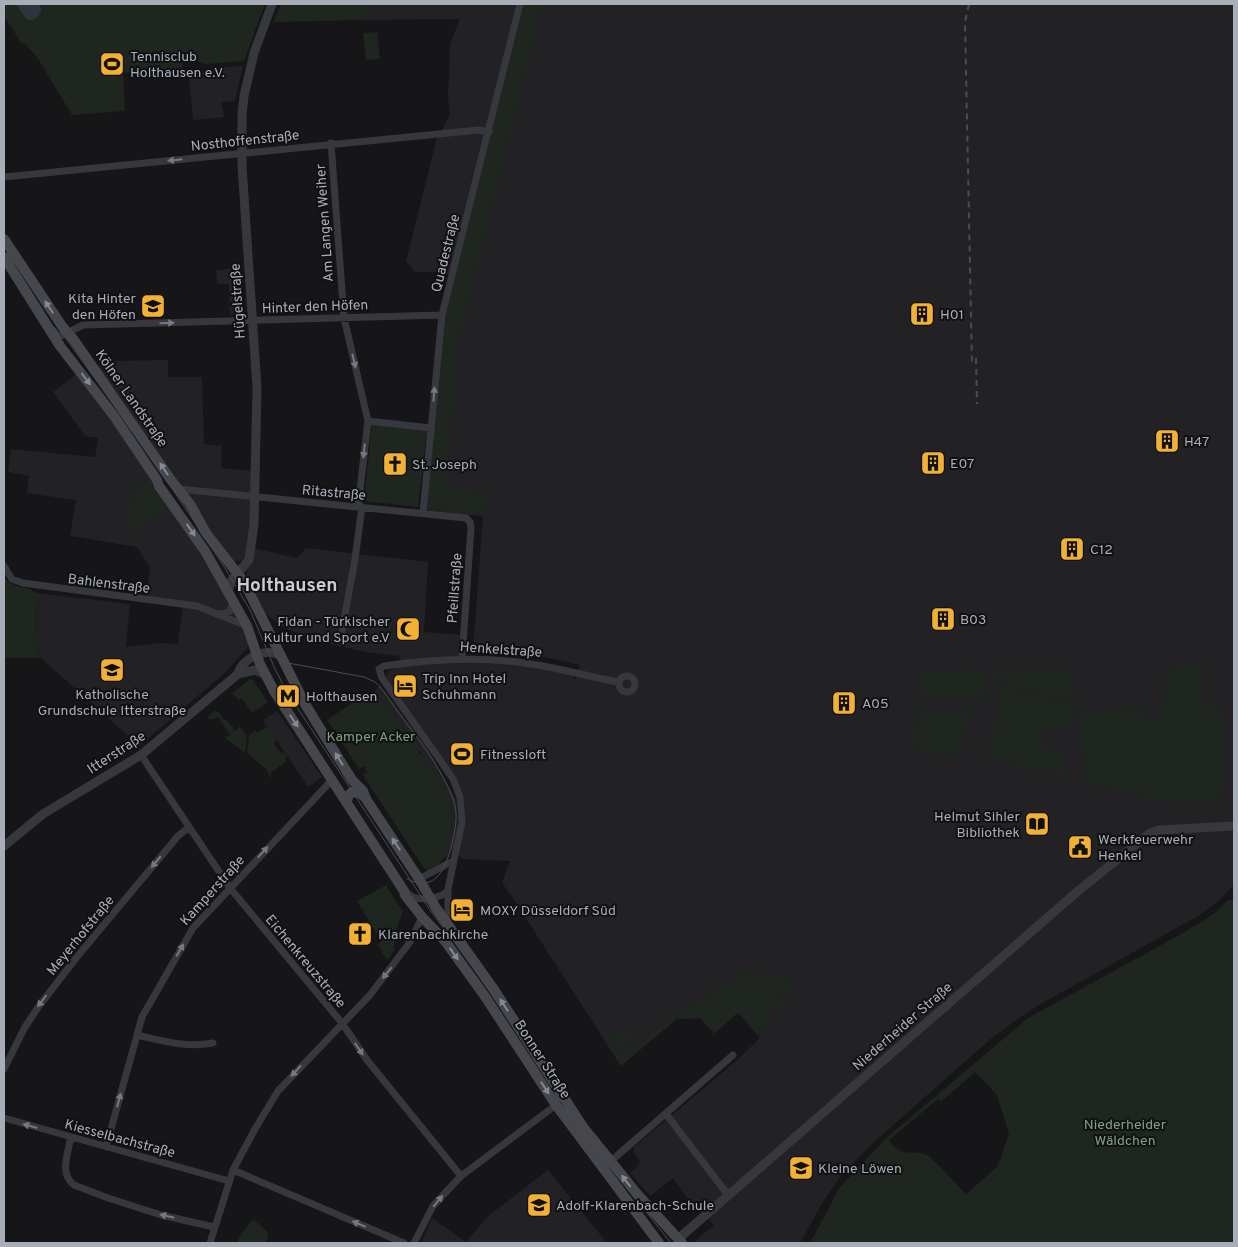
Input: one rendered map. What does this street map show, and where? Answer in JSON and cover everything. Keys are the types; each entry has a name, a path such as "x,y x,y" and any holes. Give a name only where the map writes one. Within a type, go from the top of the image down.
{"main road":[{"name":"Kölner Landstraße","path":"4,239 68,333 190,504 206,533 238,573"},
{"name":"Kölner Landstraße","path":"4,257 47,326 114,416 157,480 159,486 205,551 230,597"},
{"path":"71,358 73,354 78,352 88,360"},
{"path":"157,480 166,489 179,489"},
{"name":"Bonner Straße","path":"238,573 305,704 352,780 363,791 366,799 448,926 495,991 583,1127 677,1242"},
{"name":"Bonner Straße","path":"230,597 247,626 264,674 405,895 422,917 445,941 484,995 556,1105 658,1243"},
{"path":"347,803 348,796 352,792 359,792 366,799"}],"street":[{"name":"Hügelstraße","path":"230,597 231,580 244,567 250,555 253,536 257,388 241,153 242,114 255,48 272,4"},
{"name":"Quadestraße","path":"423,513 442,315 520,4"},
{"name":"Nosthoffenstraße","path":"4,177 331,143 478,130 489,132"},
{"name":"Am Langen Weiher","path":"331,143 344,318 368,421 354,568 342,631"},
{"name":"Hinter den Höfen","path":"68,333 83,325 442,315"},
{"path":"47,326 59,336 64,336 68,333"},
{"path":"368,421 431,428"},
{"name":"Ritastraße","path":"179,489 461,516 468,520"},
{"path":"190,504 191,495 198,491"},
{"name":"Pfeillstraße","path":"462,659 471,528 468,520"},
{"name":"Bahlenstraße","path":"4,566 12,579 23,583 197,606 247,626"},
{"path":"218,614 230,611 230,597"},
{"path":"257,655 273,652 280,656"},
{"name":"Itterstraße","path":"4,846 43,814 141,755 238,674 240,667 249,659 257,655"},
{"name":"Henkelstraße","path":"453,861 459,842 462,822 461,804 456,787 431,745 382,678 379,673 380,668 387,665 462,659 529,663 618,682"},
{"path":"238,674 254,670 264,674"},
{"name":"Eichenkreuzstraße","path":"141,755 230,888 342,1023 368,1060 460,1176"},
{"name":"Kamperstraße","path":"106,1147 146,1008 193,928 332,780"},
{"name":"Niederheider Straße","path":"677,1242 1078,891 1145,836 1159,830 1234,826"},
{"name":"Meyerhofstraße","path":"4,1069 27,1024 39,1006 76,958 178,836 189,827"},
{"path":"419,879 453,861 448,890 448,926"},
{"path":"404,891 414,897 430,898 446,894 448,890"},
{"path":"210,1243 233,1170 278,1091 370,995 416,934 422,917"},
{"path":"137,1035 184,1045 197,1046 213,1043"},
{"path":"611,1161 733,1055"},
{"path":"414,1243 433,1206 460,1176 556,1105 559,1092"},
{"path":"666,1114 728,1196"},
{"name":"Kiesselbachstraße","path":"4,1118 229,1181"},
{"path":"71,1138 65,1165 69,1181 74,1185 160,1215 214,1227"},
{"path":"233,1170 404,1243"}],"shaded area":[{"path":"16,4 40,4 41,11 38,17 32,20 26,19"},
{"path":"371,4 1234,4 1234,884 1220,900 1198,916 1032,1009 993,1037 875,1141 842,1174 823,1202 800,1243 695,1243 698,1238 714,1225 688,1199 673,1178 650,1196 630,1173 638,1166 640,1161 634,1153 634,1147 737,1060 759,1037 738,1013 714,1034 700,1018 677,1019 621,1066 502,883 510,861 463,859 458,855 462,834 458,788 384,680 388,671 401,666 399,656 366,652 321,642 284,628 262,611 245,580 249,564 244,561 232,561 95,368 109,359 115,361 168,360 168,377 202,377 204,444 222,446 221,468 252,471 251,524 248,547 297,558 306,548 428,562 424,632 462,635 461,660 510,662 572,674 575,680 580,665 535,655 476,651 473,648 483,516 430,512 425,506 443,320 454,279 443,272 415,272 406,261 436,141 450,114 448,97 450,44 460,19 366,20"},
{"path":"243,66 235,101 221,102 224,117 193,120 189,76 220,67"},
{"path":"241,268 244,314 230,315 229,284 217,284 216,270"},
{"path":"78,373 132,448 222,587 252,642 226,672 139,746 41,658 37,652 36,593 130,604 126,647 159,643 178,644 183,604 146,600 150,568 137,547 70,536 76,500 27,493 29,476 8,472 11,449 95,457 98,438 85,436 53,392"},
{"path":"380,685 425,744 456,799 458,823 453,852 442,860 450,834 450,807 439,782 422,754 389,708 373,693"},
{"path":"277,711 322,777 308,787 263,720"},
{"name":"Adolf-Klarenbach-Schule","path":"548,1170 607,1243 421,1243 432,1218 466,1242 487,1217"}],"green space":[{"name":"Tennisclub Holthausen e.V.","path":"4,4 265,4 244,61 206,64 188,58 182,59 182,69 123,73 125,111 72,115 37,57 24,43 22,44 4,16"},
{"path":"281,4 371,4 366,20 274,22"},
{"path":"525,4 543,4 459,337 446,487 487,494 485,512 432,508 428,505 428,492 444,323"},
{"path":"377,32 380,59 366,60 363,33"},
{"path":"372,423 427,430 418,507 364,501"},
{"path":"150,481 168,508 128,535 133,492"},
{"path":"4,577 12,584 36,593 37,652 41,658 4,658"},
{"path":"1201,665 1204,669 1200,704 1222,709 1225,774 1223,775 1219,804 1155,800 1081,780 1084,764 1079,709 1093,711 1140,706 1140,717 1161,721 1168,668"},
{"path":"1071,668 1073,695 1070,700 995,681 995,671"},
{"path":"981,671 988,679 987,698 936,700 926,697 921,693 918,676 921,673"},
{"path":"250,679 253,680 268,702 252,713 242,698 239,700 232,693"},
{"path":"997,686 1067,703 1075,707 1071,726 1043,732 1040,742 1040,746 1064,754 1063,775 985,758 997,715"},
{"name":"Kamper Acker","path":"369,692 371,695 373,693 389,708 419,754 422,754 444,789 451,808 449,842 444,857 436,867 428,872 363,775 367,772 364,766 359,769 327,720"},
{"path":"959,708 969,712 957,758 915,749 914,730 921,709 944,715 947,711"},
{"path":"214,711 219,712 235,731 240,726 247,737 245,753 225,738 230,735 218,717 213,720 207,718"},
{"path":"268,726 276,740 274,744 287,757 285,758 287,761 270,773 271,778 266,769 247,753 249,735 256,730 257,733"},
{"path":"386,885 403,912 394,939 393,953 387,960 377,944 382,942 357,901"},
{"name":"Niederheider Wäldchen","path":"1228,900 1234,900 1234,1243 810,1243 840,1187 885,1139 1028,1018 1183,933 1213,914","holes":["975,1072 997,1095 1009,1134 998,1166 966,1194 927,1155 903,1152 898,1150 889,1140 938,1099 941,1102"]},
{"path":"742,970 781,980 782,977 792,979 788,994 785,995 772,989 737,983 732,977"},
{"path":"730,979 736,985 771,991 792,1002 780,1012 774,1006 767,1011 775,1020 758,1034 739,1011 714,1032 701,1016 699,1018 676,1019 621,1066 594,1024 612,1047 621,1052 626,1052 683,1009 702,1001"},
{"path":"616,1029 622,1036 630,1030 635,1038 626,1046 619,1046 609,1034"},
{"path":"252,1220 267,1231 266,1243 237,1243 241,1234"}],"tram line":[{"path":"4,245 62,333 144,446 225,568 250,610 287,692 430,910 477,972 568,1112 671,1243"},
{"path":"268,649 278,658 288,663 364,677 375,682 387,696 443,776 456,811 456,822 447,861 438,876 432,881 417,883 407,879"}],"railway":[{"path":"969,4 965,22 972,365"},
{"path":"976,358 977,404"}],"place":[{"name":"Tennisclub Holthausen e.V.","path":"112,64"},
{"name":"Kita Hinter den Höfen","path":"153,306"},
{"name":"H01","path":"922,314"},
{"name":"H47","path":"1167,441"},
{"name":"E07","path":"933,463"},
{"name":"St. Joseph","path":"395,464"},
{"name":"C12","path":"1072,549"},
{"name":"B03","path":"943,619"},
{"name":"Fidan - Türkischer Kultur und Sport e.V","path":"408,629"},
{"name":"Katholische Grundschule Itterstraße","path":"112,670"},
{"name":"Trip Inn Hotel Schuhmann","path":"405,686"},
{"name":"Holthausen","path":"288,696"},
{"name":"A05","path":"844,703"},
{"name":"Fitnessloft","path":"462,754"},
{"name":"Helmut Sihler Bibliothek","path":"1037,824"},
{"name":"Werkfeuerwehr Henkel","path":"1080,847"},
{"name":"MOXY Düsseldorf Süd","path":"462,910"},
{"name":"Klarenbachkirche","path":"360,934"},
{"name":"Kleine Löwen","path":"801,1168"},
{"name":"Adolf-Klarenbach-Schule","path":"539,1205"}],"district":[{"name":"Holthausen","path":"287,584"}]}
